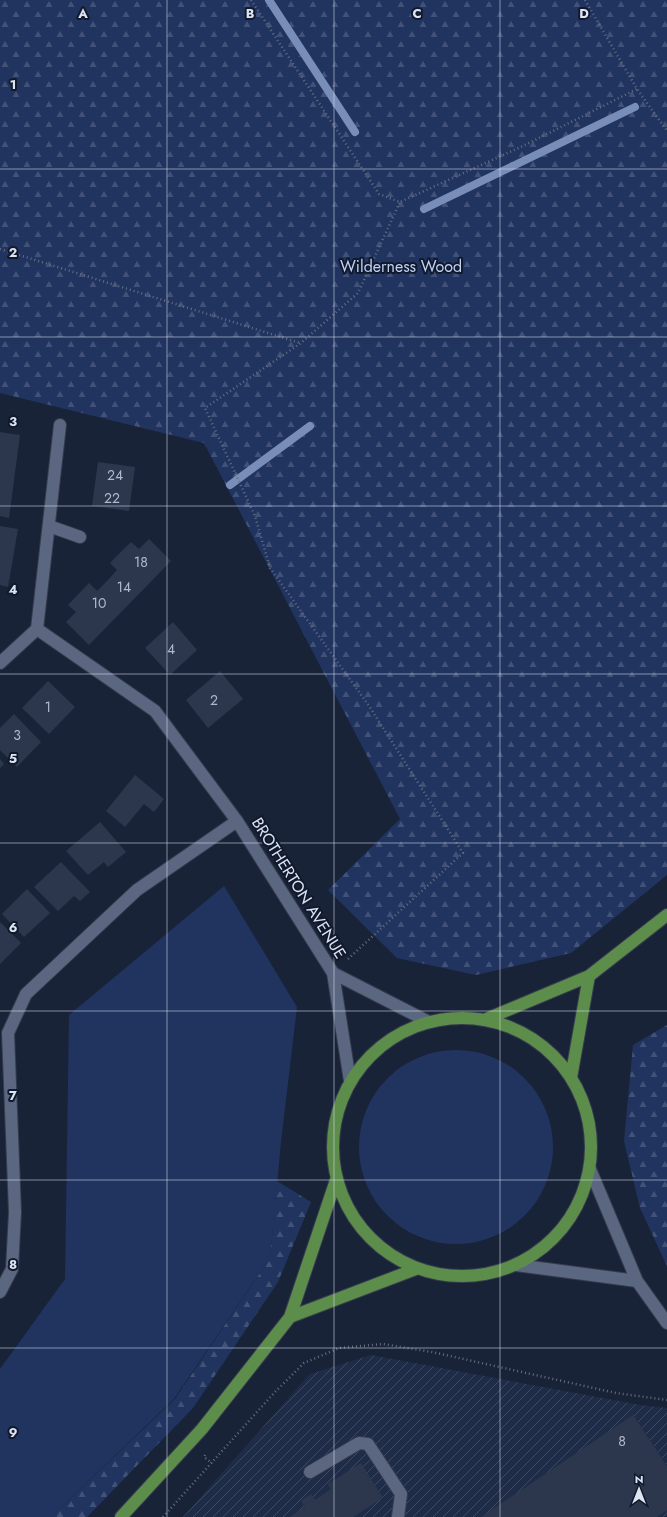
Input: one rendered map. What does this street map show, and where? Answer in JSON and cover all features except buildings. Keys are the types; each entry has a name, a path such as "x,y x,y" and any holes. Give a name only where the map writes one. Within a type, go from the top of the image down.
{"main road":[{"path":"484,1020 590,976 667,915"},
{"path":"571,1078 590,976"},
{"path":"456,1018 484,1020 518,1031 548,1051 571,1078 587,1114 591,1138 590,1169 576,1209 551,1242 516,1266 483,1276 449,1276 416,1269 380,1248 353,1218 336,1180 332,1146 337,1112 350,1081 371,1055 398,1034 429,1022 456,1018"},
{"path":"121,1517 202,1428 290,1318 336,1180"},
{"path":"290,1318 416,1269"}],"street":[{"path":"0,663 37,629 60,426"},
{"path":"49,526 80,536"},
{"name":"BROTHERTON AVENUE","path":"37,629 155,711 237,821 333,973 350,1081"},
{"name":"BROTHERTON AVENUE","path":"0,1292 12,1269 15,1212 8,1033 26,994 138,890 237,821"},
{"name":"BROTHERTON AVENUE","path":"333,973 429,1022"},
{"path":"590,1169 637,1281 667,1323"},
{"path":"516,1266 637,1281"},
{"path":"310,1472 359,1443 368,1444 401,1494 398,1517"}],"path":[{"path":"251,0 379,194 400,202"},
{"path":"585,0 637,89 667,131"},
{"path":"333,973 463,852 369,706 270,568 255,516 205,408 300,343 358,293 400,202 523,146 637,89"},
{"path":"0,249 300,343"},
{"path":"163,1517 274,1393 304,1363 339,1348 383,1344 432,1352 616,1393 667,1400"}],"shaded area":[{"path":"371,1355 640,1405 667,1408 667,1517 183,1517 310,1374"}],"green space":[{"name":"Wilderness Wood","path":"0,0 667,0 667,875 571,953 476,975 397,958 328,890 400,819 204,443 0,393"},
{"path":"224,886 297,1007 281,1142 270,1258 174,1399 51,1517 0,1517 0,1369 65,1279 69,1015"},
{"path":"667,1025 667,1266 640,1208 624,1141 633,1045"},
{"path":"446,1050 466,1050 484,1054 502,1061 525,1078 537,1093 546,1110 553,1137 553,1157 546,1184 537,1201 525,1216 510,1228 493,1237 466,1244 446,1244 428,1240 410,1233 394,1222 381,1209 370,1193 363,1175 359,1157 359,1137 363,1119 370,1101 381,1085 394,1072 410,1061 428,1054"},
{"path":"277,1181 311,1202 278,1282 193,1408 87,1517 51,1517 175,1399 270,1258"}],"waterway":[{"path":"269,0 355,132"},
{"path":"424,209 635,107"},
{"path":"230,485 310,426"}]}
